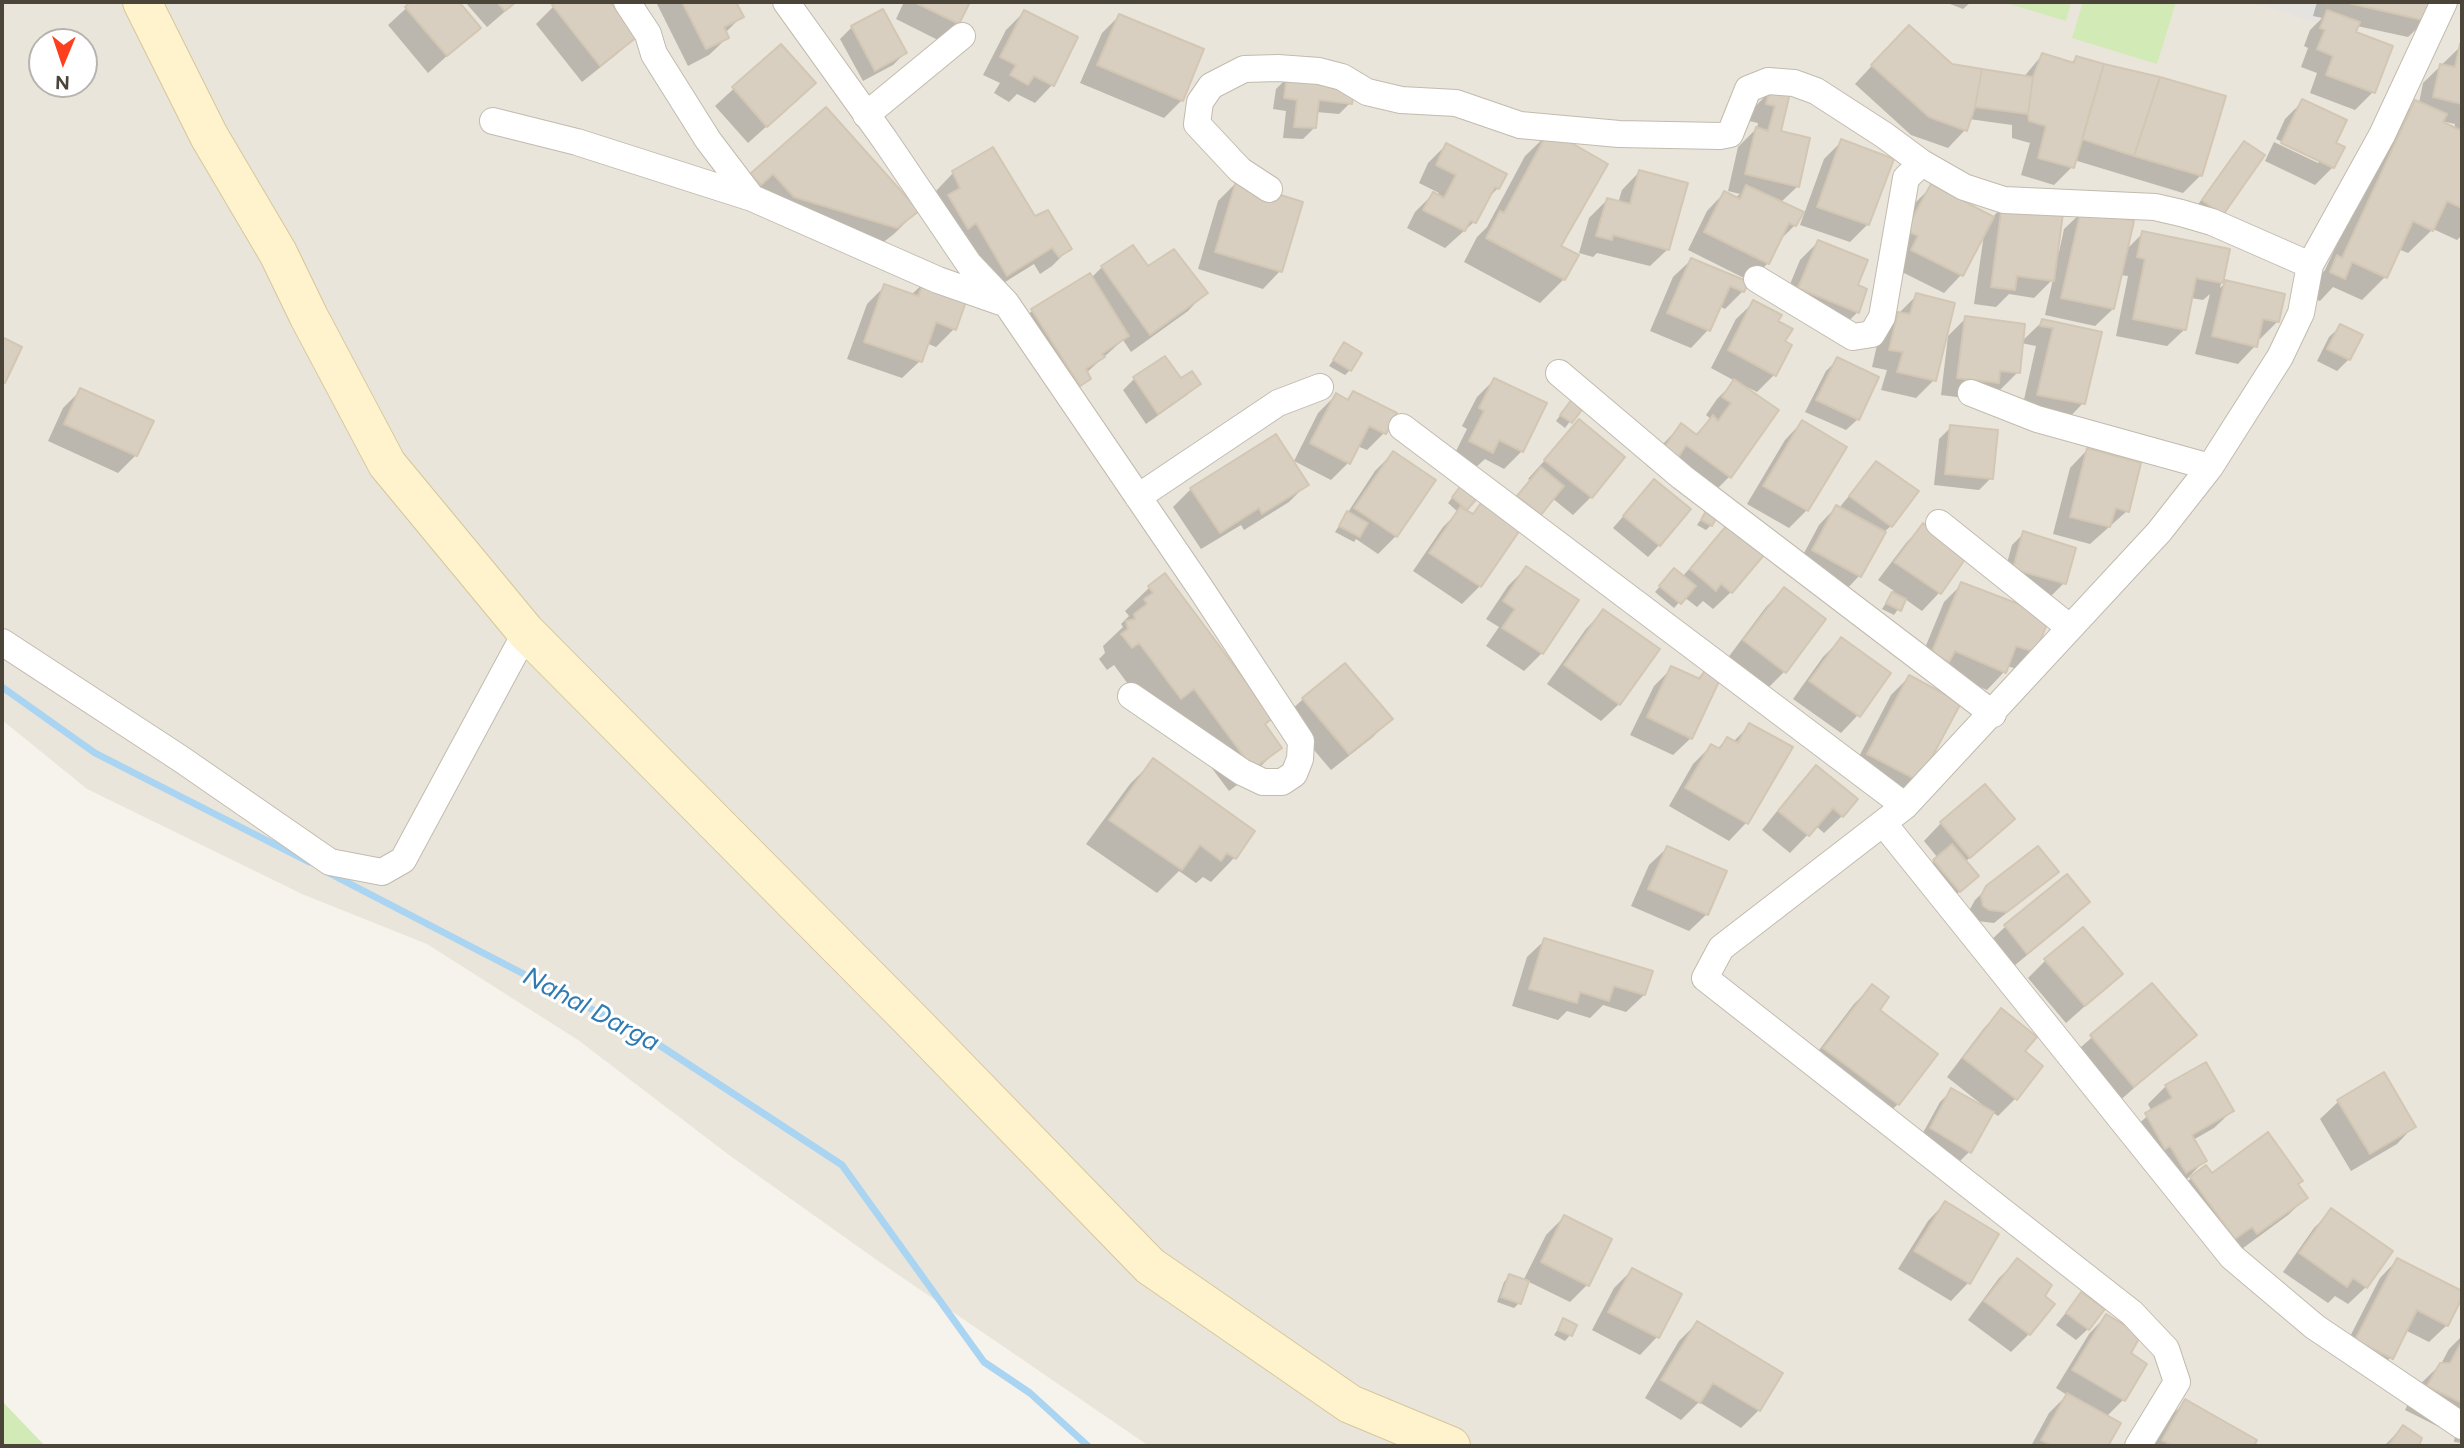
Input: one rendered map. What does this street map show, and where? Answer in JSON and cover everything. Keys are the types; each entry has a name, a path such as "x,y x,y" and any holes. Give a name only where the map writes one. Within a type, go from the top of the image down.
{"street":[{"path":"142,2 209,135 278,253 387,464 526,632 916,1025 1150,1266 1350,1404 1451,1446"},
{"path":"627,2 648,34 654,54 708,140 752,198"},
{"path":"786,2 969,264 1006,303 1301,741 1300,759 1294,774 1282,782 1263,782 1242,772 1130,696"},
{"path":"2138,1446 2177,1382 2166,1349 2132,1313 1705,978 1721,948 1905,806 2159,532 2210,467 2280,357 2301,313 2310,265 2382,135 2444,2"},
{"path":"866,114 962,36"},
{"path":"1269,189 1240,170 1196,124 1200,102 1211,86 1244,69 1319,71 1342,77 1367,92 1401,100 1456,103 1520,125 1619,134 1730,134 1748,89 1769,81 1794,83 1816,91 1922,163 1964,187 2004,200 2155,207 2212,222 2310,265"},
{"path":"493,121 577,142 752,198 938,279 1006,303"},
{"path":"1757,279 1853,337 1872,334 1882,317 1906,178 1922,163"},
{"path":"1559,373 1682,477 1993,714"},
{"path":"1138,497 1278,403 1320,387"},
{"path":"1971,393 2037,419 2210,467"},
{"path":"1402,427 1905,806"},
{"path":"1939,523 2069,627"},
{"path":"2,642 181,759 330,862 382,872 403,860 526,632"},
{"path":"1884,824 2232,1257 2315,1328 2462,1426"}],"shaded area":[{"path":"2,2 2462,2 2462,1446 1149,1446 881,1263 729,1155 578,1040 427,944 302,894 87,789 2,720"},
{"path":"2251,2 2322,2 2317,23"}],"green space":[{"path":"2003,2 2071,2 2066,21"},
{"path":"2083,2 2176,2 2157,64 2072,38"},
{"path":"2,1401 45,1446 2,1446"}],"building":[{"path":"410,2 459,2 481,28 447,56 405,7"},
{"path":"497,2 516,2 505,11"},
{"path":"556,2 610,2 637,37 600,66 552,5"},
{"path":"682,2 736,2 744,17 724,27 729,38 706,49"},
{"path":"914,2 970,2 959,24"},
{"path":"2344,2 2432,2 2427,21"},
{"path":"883,9 907,53 875,71 851,26"},
{"path":"1024,10 1078,37 1054,86 1034,76 1028,85 1010,75 1016,65 1000,57"},
{"path":"2327,10 2360,22 2356,32 2393,46 2375,93 2326,75 2333,56 2317,49 2325,30 2320,28"},
{"path":"1119,14 1204,49 1183,101 1097,65"},
{"path":"1909,25 1952,64 1982,69 1975,107 1967,131 1929,117 1871,65"},
{"path":"781,44 816,83 767,127 732,87"},
{"path":"2460,44 2462,104 2433,97 2440,64 2455,67"},
{"path":"2042,53 2074,63 2076,56 2104,64 2074,168 2038,158 2046,126 2029,121 2028,114 2033,77"},
{"path":"2104,64 2160,77 2134,156 2082,139"},
{"path":"1982,69 2033,77 2028,114 1975,107"},
{"path":"1287,76 1333,79 1332,88 1354,91 1352,104 1319,100 1316,128 1294,127 1297,100 1284,98"},
{"path":"2160,77 2226,96 2202,176 2134,156"},
{"path":"1770,89 1790,93 1781,131 1810,138 1799,187 1745,174 1756,127 1768,131 1775,106 1766,104"},
{"path":"2302,99 2347,120 2336,143 2345,147 2334,168 2281,143"},
{"path":"2415,100 2447,114 2443,122 2462,131 2462,208 2447,201 2433,231 2413,221 2387,278 2352,262 2345,279 2330,272 2337,255 2342,258"},
{"path":"826,107 919,211 897,228 794,197 773,174 761,185 750,174"},
{"path":"1549,130 1608,164 1561,246 1579,255 1565,280 1486,238 1500,211 1504,213"},
{"path":"1841,139 1894,159 1869,225 1817,207"},
{"path":"2244,141 2265,155 2223,215 2202,200"},
{"path":"1446,143 1507,174 1499,189 1495,187 1476,223 1470,221 1465,231 1423,210 1433,192 1444,198 1456,175 1436,165"},
{"path":"993,147 1035,216 1048,210 1072,249 1059,257 1052,248 1007,276 976,223 968,229 948,195 960,188 952,171"},
{"path":"1639,170 1688,183 1669,250 1613,235 1612,240 1596,236 1607,198 1630,204"},
{"path":"1236,181 1303,202 1282,272 1215,252"},
{"path":"1931,184 1994,217 1963,276 1911,250 1918,236 1906,230"},
{"path":"1746,185 1804,212 1796,226 1789,223 1769,264 1704,232 1724,191 1740,199"},
{"path":"2002,205 2063,213 2054,281 2017,276 2015,290 1991,287"},
{"path":"2081,210 2134,221 2114,309 2061,298"},
{"path":"2142,231 2230,249 2223,283 2196,278 2186,330 2133,319 2145,259 2137,257"},
{"path":"1818,240 1868,260 1858,285 1867,289 1859,313 1798,288"},
{"path":"1133,245 1148,266 1174,249 1208,293 1150,335 1101,266"},
{"path":"1691,258 1749,282 1744,292 1730,286 1710,331 1667,313"},
{"path":"1090,273 1129,336 1102,354 1105,357 1086,369 1091,379 1080,386 1031,309"},
{"path":"925,280 968,296 956,330 936,322 922,362 864,342 884,284 918,296"},
{"path":"2225,280 2285,294 2279,322 2263,319 2257,347 2212,336"},
{"path":"1916,293 1955,303 1936,381 1897,372 1903,352 1889,350 1898,312 1910,314"},
{"path":"1753,300 1782,315 1778,321 1793,329 1785,341 1792,345 1776,376 1728,350"},
{"path":"1965,316 2025,324 2020,373 2000,371 1999,383 1957,378"},
{"path":"2042,319 2102,332 2085,404 2037,395 2053,328 2040,326"},
{"path":"2340,324 2363,335 2350,360 2327,349"},
{"path":"2,337 22,347 5,383 2,382"},
{"path":"1344,342 1362,353 1351,371 1333,360"},
{"path":"1165,356 1181,378 1192,371 1201,384 1158,414 1133,377"},
{"path":"1837,357 1879,377 1859,420 1816,400"},
{"path":"1494,378 1547,403 1523,452 1499,440 1493,453 1469,441 1484,411 1479,408"},
{"path":"1734,379 1779,410 1731,478 1686,445 1678,458 1664,448 1681,423 1697,435 1713,415 1718,421 1731,403 1722,397"},
{"path":"80,388 154,421 137,456 64,424"},
{"path":"1353,391 1397,413 1386,434 1369,426 1350,464 1310,443 1336,393 1348,400"},
{"path":"1572,399 1584,407 1572,423 1560,415"},
{"path":"1579,419 1625,457 1592,498 1544,460"},
{"path":"1802,420 1847,447 1808,511 1763,486"},
{"path":"1950,425 1998,430 1993,479 1945,474"},
{"path":"1276,434 1309,485 1262,514 1259,508 1220,533 1190,488"},
{"path":"2087,448 2141,463 2129,512 2116,508 2110,527 2070,517"},
{"path":"1393,451 1436,480 1397,537 1354,508"},
{"path":"1876,461 1919,491 1892,527 1849,496"},
{"path":"1541,467 1564,486 1541,515 1517,496"},
{"path":"1654,479 1691,509 1660,546 1623,516"},
{"path":"1463,483 1479,496 1467,510 1452,497"},
{"path":"1481,503 1520,530 1481,587 1429,553 1460,507 1473,514"},
{"path":"1836,505 1886,532 1861,577 1812,550"},
{"path":"1708,507 1719,513 1712,526 1701,520"},
{"path":"1347,511 1368,523 1360,537 1339,526"},
{"path":"1923,523 1968,555 1941,594 1894,562"},
{"path":"1727,525 1764,555 1732,593 1721,584 1716,591 1690,569"},
{"path":"2023,531 2076,548 2066,584 2013,569"},
{"path":"1526,566 1579,600 1543,654 1502,628 1515,609 1503,601"},
{"path":"1674,568 1696,586 1681,604 1659,586"},
{"path":"1165,573 1273,718 1265,724 1282,748 1253,769 1194,689 1181,699 1139,643 1132,648 1121,634 1128,629 1126,621 1135,619 1134,614 1147,604 1144,599 1153,593 1148,586"},
{"path":"1961,582 2050,616 2036,652 2016,646 2006,673 1955,651 1949,662 1931,654"},
{"path":"1784,587 1826,619 1786,673 1743,640"},
{"path":"1892,592 1906,599 1901,611 1886,603"},
{"path":"1603,609 1660,649 1620,705 1564,665"},
{"path":"1841,637 1891,673 1860,717 1809,681"},
{"path":"1345,663 1393,719 1349,754 1302,698"},
{"path":"1671,666 1700,679 1706,668 1722,675 1692,739 1647,717"},
{"path":"1909,675 1961,703 1919,781 1867,754"},
{"path":"1749,723 1793,747 1748,824 1685,788 1711,744 1720,749 1727,737 1738,743"},
{"path":"1153,758 1255,831 1236,859 1227,853 1221,861 1200,845 1182,870 1109,820"},
{"path":"1816,765 1858,799 1843,817 1833,808 1809,836 1778,811"},
{"path":"1985,784 2015,819 1970,858 1940,822"},
{"path":"1952,844 1979,876 1960,892 1933,860"},
{"path":"1667,846 1727,871 1708,915 1648,889"},
{"path":"2038,846 2059,872 2007,912 1989,910 1983,906 1981,896 1986,886"},
{"path":"2067,874 2090,902 2027,954 2004,925"},
{"path":"2083,927 2123,974 2085,1006 2044,959"},
{"path":"1544,938 1653,971 1645,995 1614,986 1609,1001 1580,992 1577,1003 1529,989"},
{"path":"2152,983 2197,1035 2134,1087 2090,1035"},
{"path":"1872,984 1889,997 1880,1010 1938,1054 1899,1105 1823,1048"},
{"path":"2001,1008 2037,1037 2025,1051 2043,1066 2017,1100 1963,1058"},
{"path":"2206,1062 2234,1111 2192,1135 2207,1161 2186,1173 2170,1146 2165,1149 2145,1113 2172,1098 2165,1085"},
{"path":"2384,1072 2416,1127 2370,1154 2337,1100"},
{"path":"1951,1088 1994,1112 1971,1153 1930,1128"},
{"path":"2268,1132 2303,1181 2298,1184 2308,1198 2257,1234 2252,1227 2235,1239 2190,1177 2206,1165 2212,1173"},
{"path":"1945,1201 1999,1234 1970,1284 1914,1251"},
{"path":"2331,1208 2393,1251 2367,1288 2353,1278 2347,1287 2299,1253"},
{"path":"1564,1215 1612,1239 1589,1286 1541,1262"},
{"path":"2017,1258 2052,1285 2045,1296 2055,1304 2030,1335 1984,1301"},
{"path":"2397,1258 2462,1291 2462,1298 2448,1326 2417,1310 2393,1359 2355,1340"},
{"path":"1632,1268 1682,1294 1659,1338 1608,1312"},
{"path":"1509,1274 1529,1281 1521,1304 1501,1297"},
{"path":"2081,1292 2105,1309 2089,1330 2066,1313"},
{"path":"2106,1314 2141,1335 2131,1353 2147,1364 2125,1401 2072,1370"},
{"path":"1563,1318 1577,1325 1572,1336 1558,1330"},
{"path":"1697,1321 1783,1373 1760,1411 1713,1383 1700,1403 1661,1380"},
{"path":"2462,1341 2462,1403 2427,1386 2440,1363 2450,1363"},
{"path":"2067,1393 2121,1423 2108,1446 2053,1446 2041,1440"},
{"path":"2185,1399 2257,1440 2254,1446 2173,1446 2162,1440"},
{"path":"2403,1425 2422,1438 2419,1446 2388,1446"}],"waterway":[{"name":"Nahal Darga","path":"2,687 95,753 309,862"},
{"name":"Nahal Darga","path":"329,873 653,1041 842,1165 984,1362 1030,1393 1088,1446"}]}
